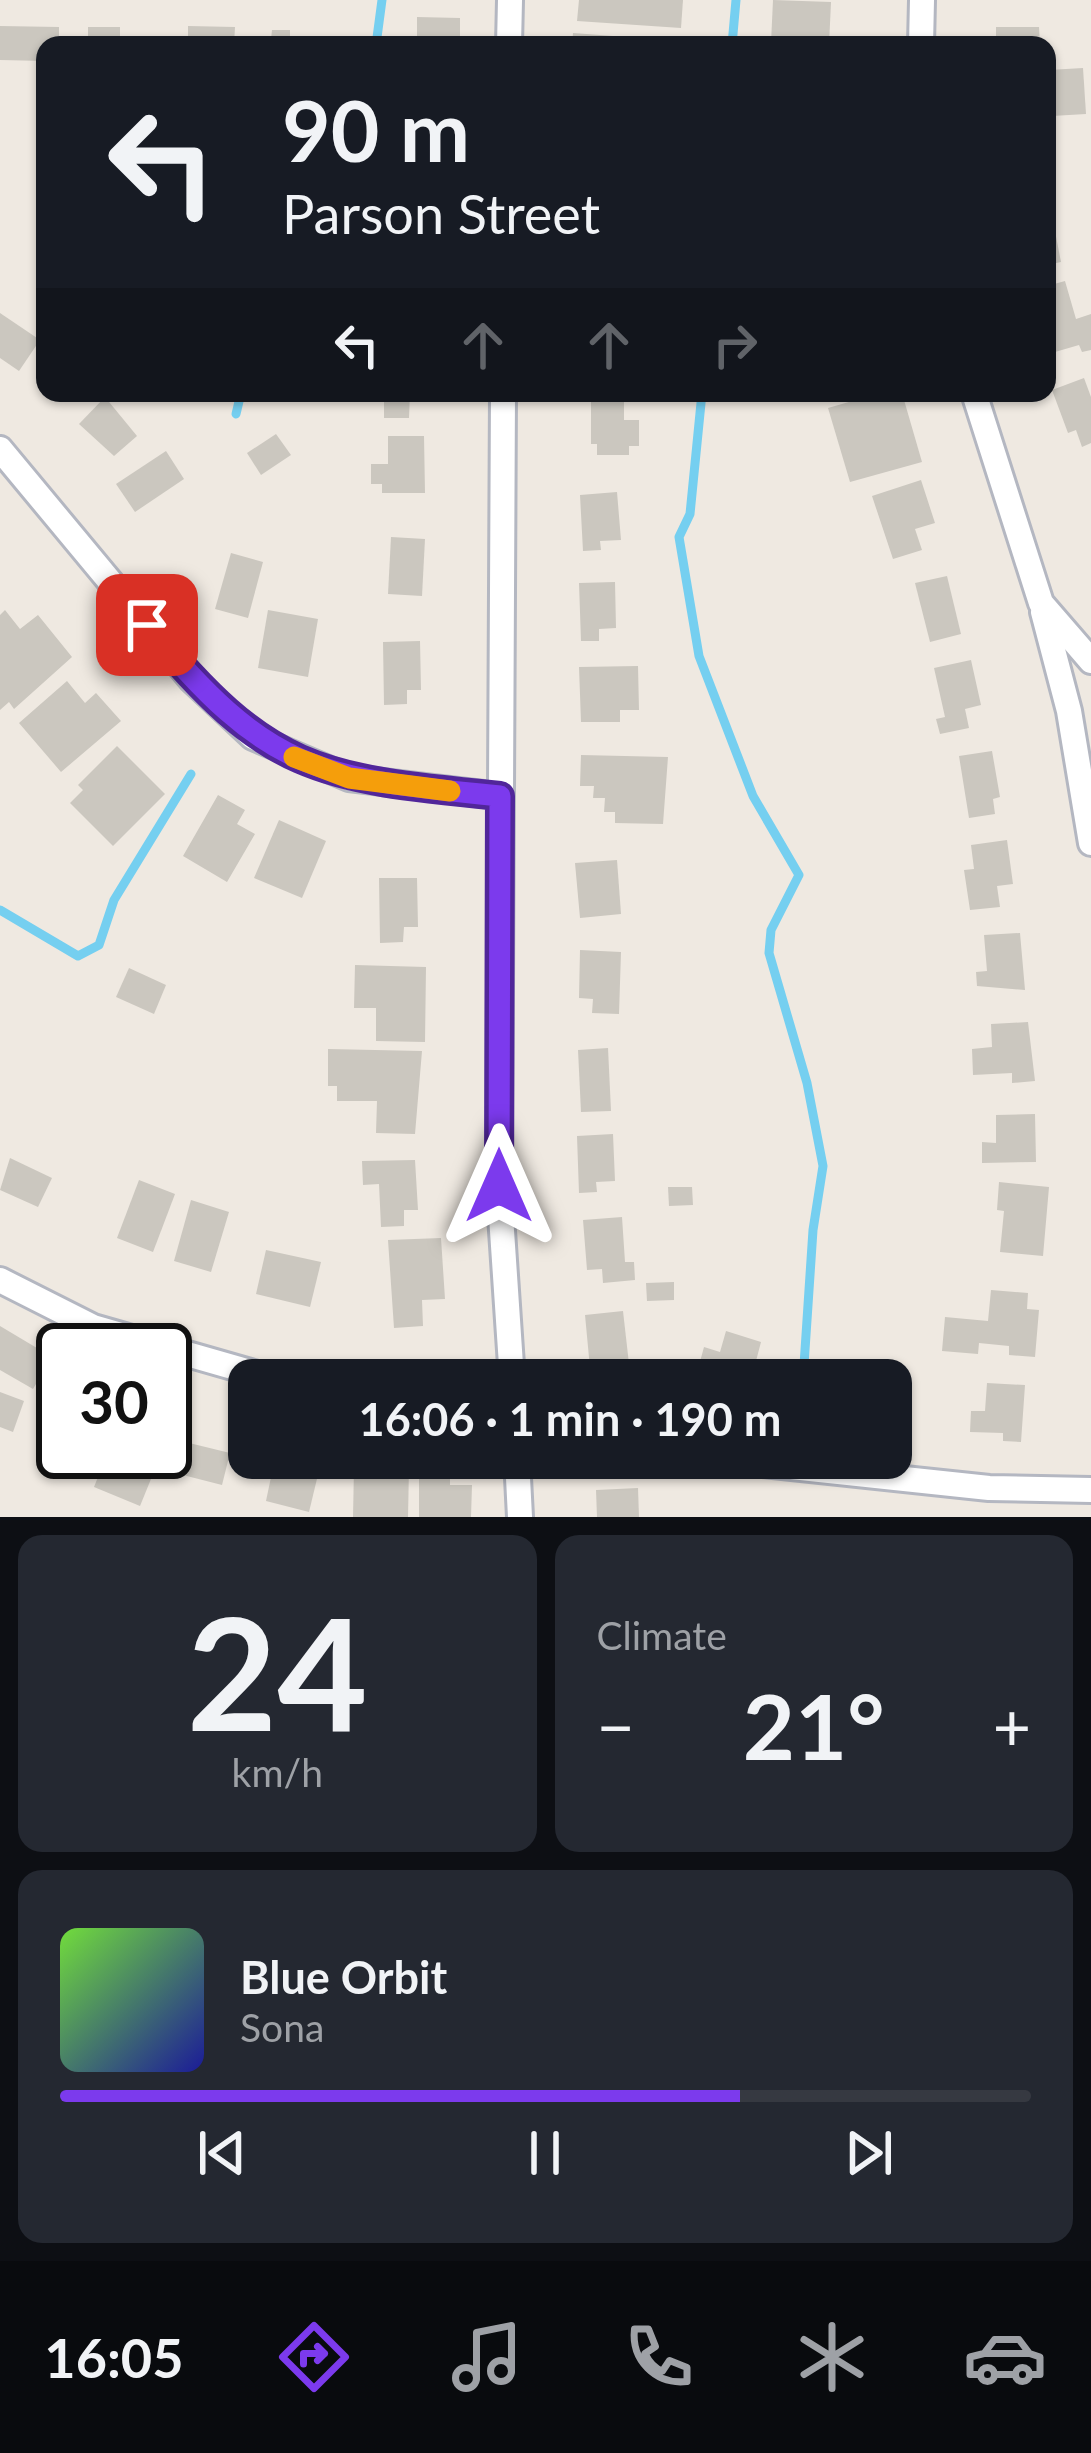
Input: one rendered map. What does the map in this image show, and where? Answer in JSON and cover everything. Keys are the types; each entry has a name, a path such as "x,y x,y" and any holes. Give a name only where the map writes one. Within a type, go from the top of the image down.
{"street":[{"path":"509,36 510,0"},
{"path":"921,36 922,0"},
{"path":"503,402 499,1186 511,1359"},
{"path":"977,402 1041,603 1069,710 1091,843"},
{"path":"0,449 191,680 253,736 349,778 500,796"},
{"path":"1041,603 1091,661"},
{"path":"0,1280 93,1327 228,1366"},
{"path":"518,1479 520,1517"},
{"path":"909,1479 1091,1490"}],"building":[{"path":"579,0 683,0 681,28 577,21"},
{"path":"773,0 831,2 829,36 771,36"},
{"path":"417,17 460,18 460,36 417,36"},
{"path":"0,26 59,27 59,36 36,36 36,61 0,60"},
{"path":"188,26 235,27 234,36 188,36"},
{"path":"88,27 120,27 120,36 88,36"},
{"path":"996,27 1039,27 1040,36 996,36"},
{"path":"272,30 290,30 290,36 271,36"},
{"path":"1083,68 1086,114 1056,116 1056,70"},
{"path":"1065,281 1076,319 1091,314 1091,350 1082,352 1079,345 1056,352 1056,284"},
{"path":"0,313 36,337 36,346 19,371 0,358"},
{"path":"1084,378 1091,397 1091,443 1082,447 1076,430 1068,433 1056,388"},
{"path":"100,402 109,402 137,436 114,456 79,424"},
{"path":"384,402 410,402 409,418 384,418"},
{"path":"591,402 624,402 624,420 639,420 639,446 629,446 629,455 597,455 597,444 591,444"},
{"path":"849,402 905,402 922,462 850,482 828,408"},
{"path":"276,434 291,455 261,475 247,453"},
{"path":"388,436 424,436 425,493 382,493 382,484 371,484 371,464 388,464"},
{"path":"166,451 184,479 135,512 116,484"},
{"path":"921,480 935,523 915,529 922,550 893,559 872,496"},
{"path":"617,492 621,540 600,541 601,550 583,551 580,495"},
{"path":"391,537 425,539 422,596 388,594"},
{"path":"231,553 263,562 248,618 215,609"},
{"path":"947,576 961,634 930,642 915,583"},
{"path":"615,582 616,628 599,629 599,641 581,641 579,583"},
{"path":"5,610 20,629 38,615 72,657 14,709 9,702 0,710 0,615"},
{"path":"268,610 318,619 308,677 258,668"},
{"path":"420,641 421,690 407,690 407,704 384,705 383,642"},
{"path":"971,660 981,705 965,709 969,728 940,734 936,719 945,717 934,668"},
{"path":"638,666 639,710 620,710 620,722 581,722 579,667"},
{"path":"67,681 85,703 96,693 121,721 61,772 19,723"},
{"path":"117,746 165,794 113,846 70,803 83,790 78,785"},
{"path":"992,751 1000,797 993,799 995,814 969,818 959,756"},
{"path":"581,755 668,757 663,824 615,823 615,812 604,812 605,798 593,798 594,786 580,786"},
{"path":"218,795 245,810 237,824 255,834 227,882 183,856"},
{"path":"279,820 326,841 302,898 254,878"},
{"path":"1007,840 1013,884 997,886 1000,907 970,910 964,870 974,869 971,845"},
{"path":"617,860 621,914 580,918 575,863"},
{"path":"379,878 417,878 418,927 404,927 403,942 380,943"},
{"path":"1020,933 1025,990 977,986 976,972 987,971 984,935"},
{"path":"580,950 621,952 619,1014 592,1013 593,999 579,998"},
{"path":"355,965 426,967 425,1042 376,1041 376,1008 354,1008"},
{"path":"129,968 166,985 154,1014 116,997"},
{"path":"1028,1022 1035,1081 1012,1083 1012,1073 973,1075 972,1049 992,1047 991,1024"},
{"path":"608,1048 611,1111 581,1112 578,1050"},
{"path":"328,1049 422,1051 415,1134 376,1133 377,1101 337,1101 337,1086 328,1086"},
{"path":"1035,1114 1036,1162 982,1163 982,1142 996,1143 996,1115"},
{"path":"613,1134 615,1181 596,1182 597,1192 579,1193 577,1136"},
{"path":"10,1158 52,1178 38,1207 0,1190"},
{"path":"415,1160 418,1210 404,1210 404,1226 381,1227 379,1184 363,1185 362,1161"},
{"path":"139,1180 175,1194 153,1252 117,1238"},
{"path":"999,1182 1049,1187 1043,1256 1000,1252 1004,1211 997,1210"},
{"path":"668,1187 692,1187 693,1205 669,1206"},
{"path":"191,1200 229,1212 211,1272 174,1261"},
{"path":"622,1217 625,1262 634,1262 635,1280 603,1283 602,1269 587,1270 583,1220"},
{"path":"441,1238 445,1299 422,1300 423,1326 394,1328 388,1240"},
{"path":"266,1250 321,1262 310,1307 256,1294"},
{"path":"674,1282 674,1300 647,1301 646,1283"},
{"path":"991,1290 1028,1293 1027,1309 1039,1310 1035,1357 1009,1355 1009,1346 979,1343 978,1354 942,1351 945,1317 988,1321"},
{"path":"623,1311 628,1359 589,1359 585,1315"},
{"path":"0,1326 36,1347 36,1384 33,1389 0,1370"},
{"path":"726,1331 761,1342 757,1359 701,1359 704,1347 720,1352"},
{"path":"987,1383 1025,1385 1021,1442 1003,1441 1003,1433 970,1432 971,1411 985,1411"},
{"path":"0,1392 24,1401 13,1432 0,1427"},
{"path":"192,1444 228,1453 222,1485 192,1477"},
{"path":"97,1479 151,1479 140,1506 94,1487"},
{"path":"271,1479 317,1479 309,1512 266,1501"},
{"path":"354,1479 409,1479 408,1517 353,1517"},
{"path":"419,1479 472,1485 471,1517 419,1517"},
{"path":"638,1488 639,1517 597,1517 596,1490"}],"waterway":[{"path":"377,36 382,0"},
{"path":"733,36 736,0"},
{"path":"236,414 239,402"},
{"path":"701,402 690,514 679,537 699,656 753,796 799,875 771,930 769,953 807,1083 823,1166 813,1230 804,1359"},
{"path":"0,910 78,956 99,945 114,900 191,774"}],"slow traffic":[{"path":"294,757 349,778 450,791"}],"route":[{"path":"147,625 212,702 278,751 349,778 500,796 499,1186"}]}
